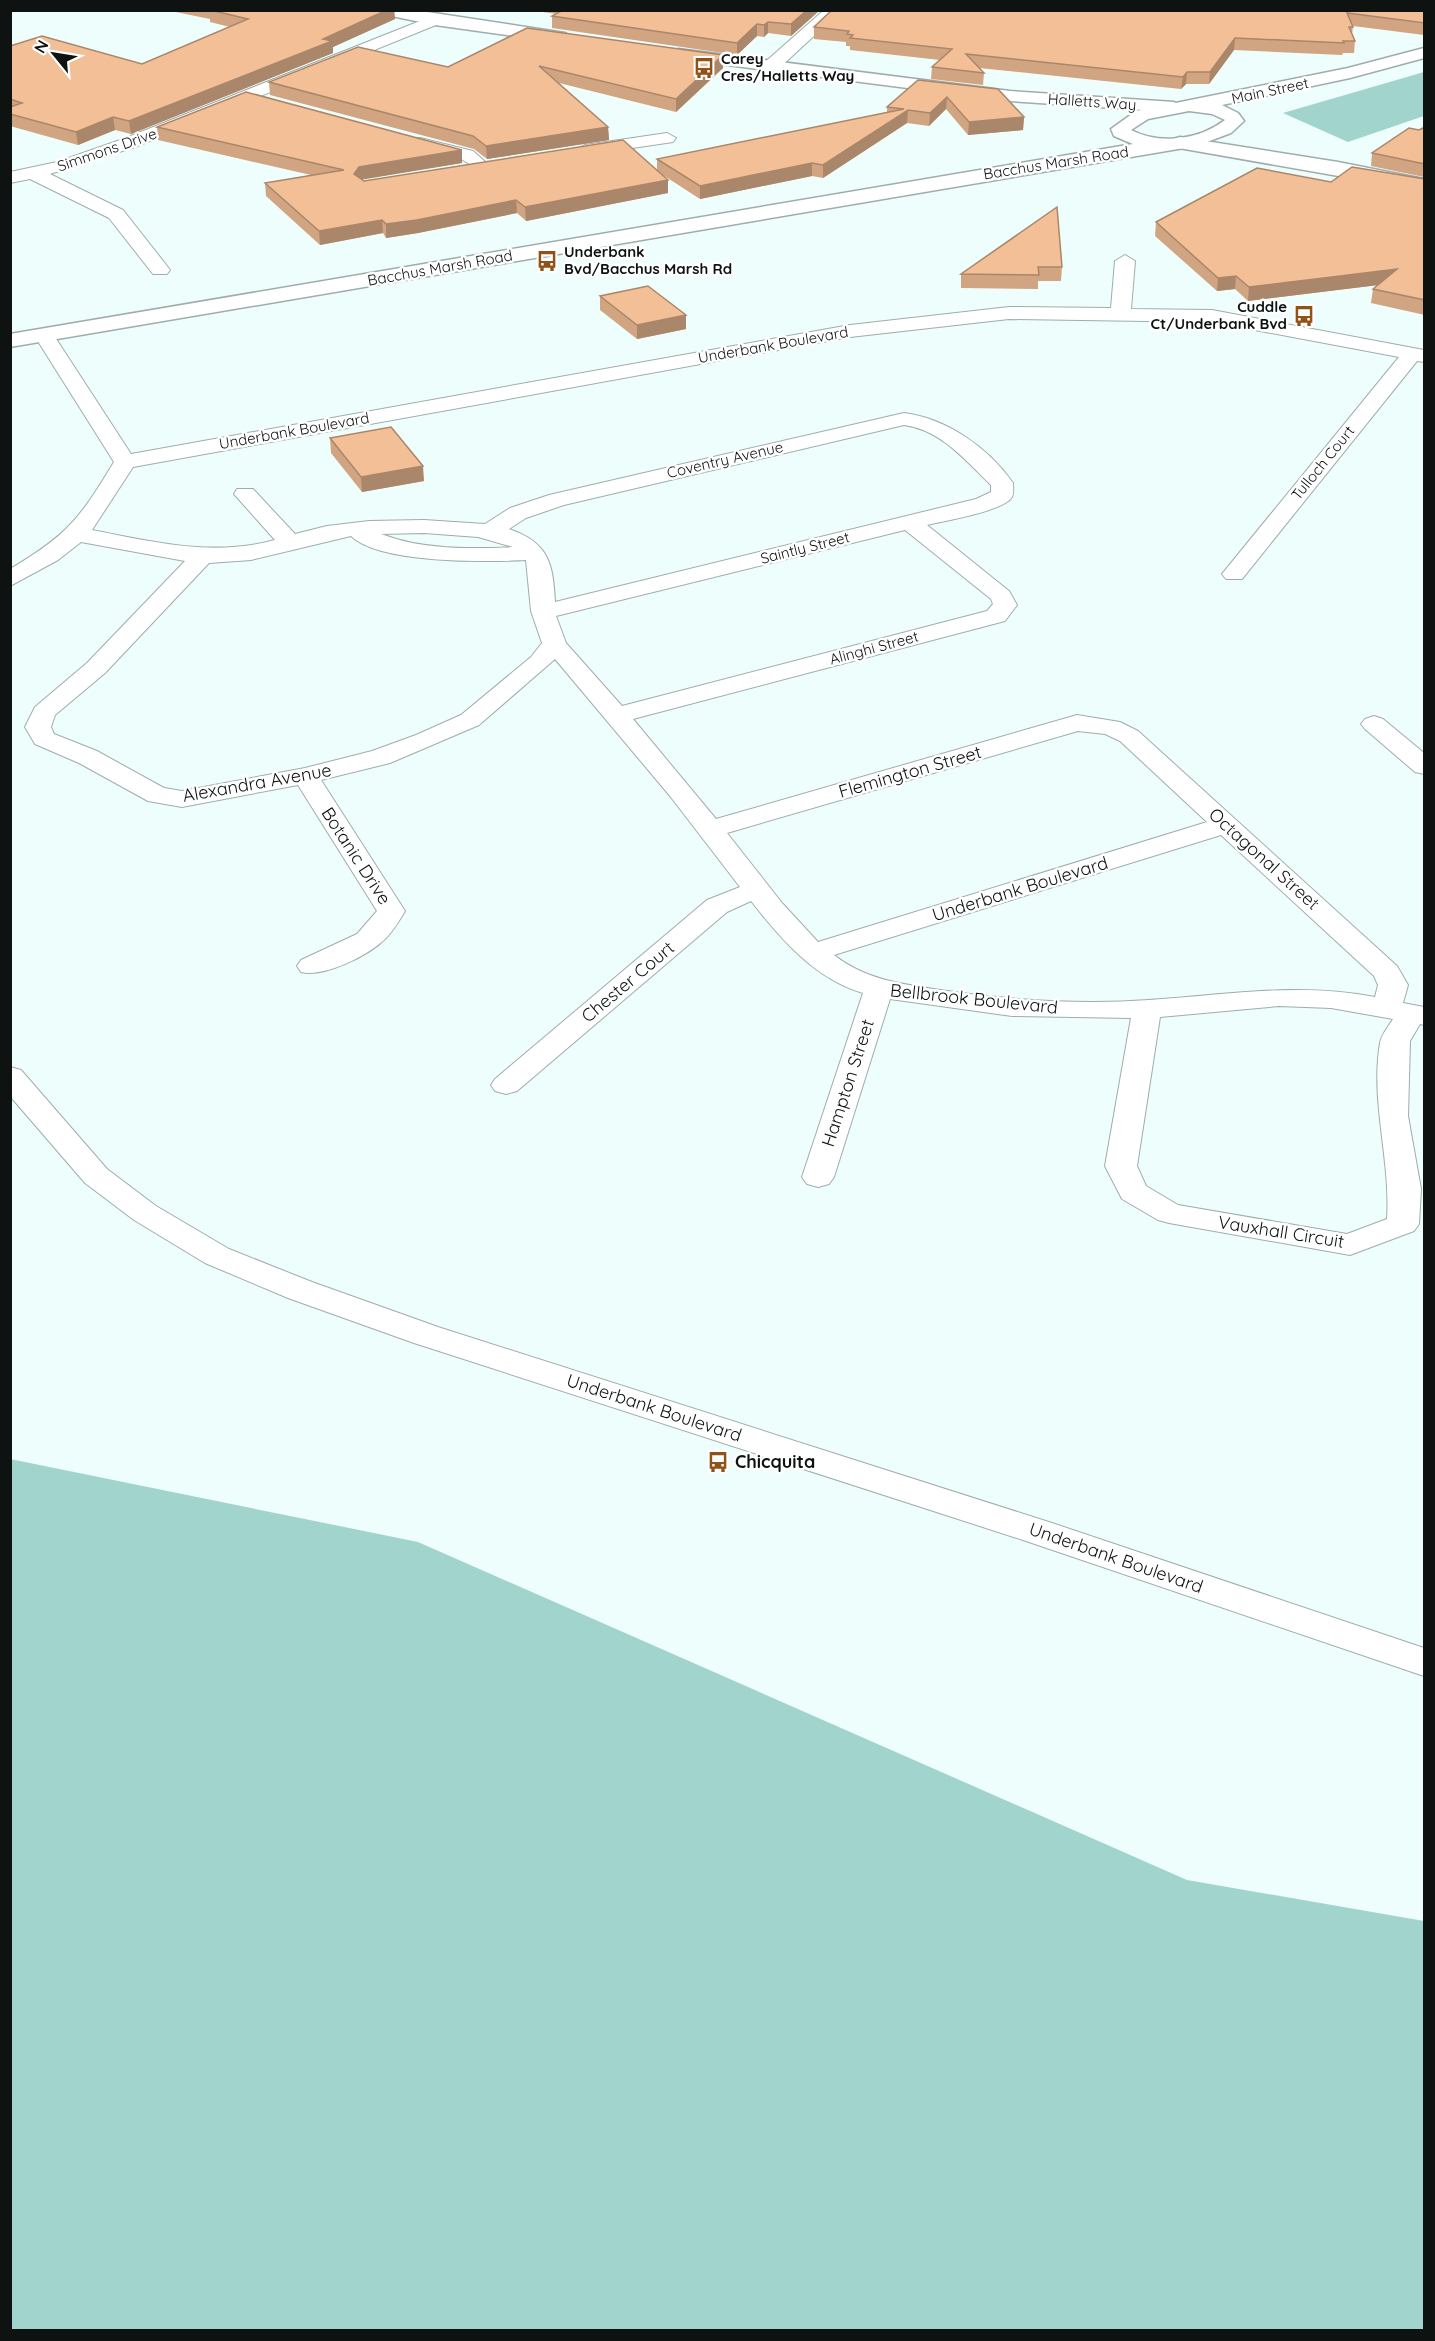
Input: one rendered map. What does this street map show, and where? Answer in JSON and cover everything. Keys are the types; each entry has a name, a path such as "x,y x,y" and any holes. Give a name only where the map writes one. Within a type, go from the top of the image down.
{"main road":[{"path":"388,10 435,20 579,40"},
{"name":"Halletts Way","path":"658,51 1010,96 1182,107"},
{"name":"Main Street","path":"1182,107 1236,99 1425,53"},
{"name":"Main Street","path":"1176,143 1221,132 1273,102 1350,73"},
{"name":"Halletts Way","path":"1010,96 1099,122 1139,140 1176,143"},
{"path":"1182,107 1220,110 1231,115 1234,123 1257,135 1338,168"},
{"name":"Bacchus Marsh Road","path":"940,182 1060,156 1120,130 1142,115 1182,107"},
{"path":"1176,143 1338,168 1425,185"},
{"name":"Bacchus Marsh Road","path":"10,341 1176,143"}],"street":[{"path":"770,67 834,10"},
{"name":"Simmons Drive","path":"10,178 35,174 129,143 249,97 435,20"},
{"path":"249,97 274,104"},
{"path":"399,137 467,155 481,166"},
{"path":"568,153 667,138"},
{"path":"458,170 502,163"},
{"path":"35,174 116,214 160,270"},
{"path":"1121,315 1125,261"},
{"name":"Underbank Boulevard","path":"125,462 850,331 1009,313 1212,316 1419,355"},
{"path":"10,579 69,540 99,503 125,462 44,335"},
{"name":"Tulloch Court","path":"1234,574 1419,355"},
{"name":"Coventry Avenue","path":"488,533 518,513 557,500 875,424 904,419 920,420 936,426 963,447"},
{"name":"Saintly Street","path":"543,611 566,608 984,504 1002,495 1002,483 963,447"},
{"path":"245,494 290,542"},
{"name":"Alinghi Street","path":"614,716 996,616 1005,605 1001,596 909,522"},
{"path":"69,540 196,562 352,530 403,526 488,533 517,539 537,553"},
{"path":"352,530 382,544 428,552 473,556 537,553"},
{"name":"Bellbrook Boulevard","path":"537,553 541,568 543,621 554,644 582,673 614,716 711,829 757,891 814,952 846,976 879,989 949,1000 1041,1010 1147,1009 1297,997 1408,1012"},
{"name":"Alexandra Avenue","path":"196,562 96,668 44,712 38,727 44,740 88,757 157,795 182,799 304,776 381,756 470,720 540,662 554,644"},
{"name":"Flemington Street","path":"711,829 1077,723 1111,727"},
{"path":"1374,724 1425,766"},
{"name":"Octagonal Street","path":"1111,727 1129,736 1387,972 1408,1012"},
{"name":"Botanic Drive","path":"304,776 391,910 383,927 361,946 311,966"},
{"name":"Underbank Boulevard","path":"814,952 1226,825"},
{"name":"Chester Court","path":"506,1085 717,906 734,897 757,891"},
{"name":"Hampton Street","path":"818,1178 879,989"},
{"name":"Vauxhall Circuit","path":"1147,1009 1121,1166 1133,1192 1169,1213 1350,1245 1403,1224 1405,1189 1393,1116 1395,1041 1408,1012"},
{"name":"Underbank Boulevard","path":"10,1076 96,1176 145,1213 227,1260 300,1290 426,1335 1039,1532 1425,1662"}],"shaded area":[{"path":"1424,72 1424,116 1348,142 1283,113"},
{"path":"10,1459 418,1542 1187,1880 1424,1921 1424,2330 11,2330"}],"building":[{"path":"210,10 387,10 323,39 332,41 129,121 113,117 76,132 10,114 10,107 22,103 10,99 10,46 42,36 142,64 248,19"},
{"path":"563,10 807,10 791,24 768,22 764,25 757,24 737,43 552,16"},
{"path":"832,10 1425,10 1425,23 1347,13 1353,27 1349,27 1355,41 1343,41 1344,43 1235,38 1210,72 1187,72 1183,77 966,54 984,73 932,67 952,49 850,38 853,35 847,34 849,31 814,27"},
{"path":"527,28 723,55 676,99 539,66 608,127 486,146 473,136 269,82 358,47 448,67"},
{"path":"918,80 998,89 1024,117 969,122 947,97 930,113 908,110 823,165 812,163 700,186 657,159 904,109 887,107"},
{"path":"246,92 462,150 359,167 354,174 364,181 623,140 668,180 525,207 516,200 417,220 386,224 382,220 319,231 265,183 344,170 157,127"},
{"path":"1425,127 1425,164 1372,153 1409,128 1419,130"},
{"path":"1352,167 1425,179 1425,300 1373,289 1397,269 1249,287 1236,276 1218,278 1156,222 1257,168 1331,182"},
{"path":"1057,207 1062,267 1038,267 1039,275 961,274"},
{"path":"648,286 686,315 637,325 600,296"},
{"path":"391,427 423,466 361,477 330,438"}],"place":[{"name":"Carey Cres/Halletts Way","path":"704,68"},
{"name":"Underbank Bvd/Bacchus Marsh Rd","path":"547,261"},
{"name":"Cuddle Ct/Underbank Bvd","path":"1304,316"},
{"name":"Chicquita","path":"718,1462"}]}
